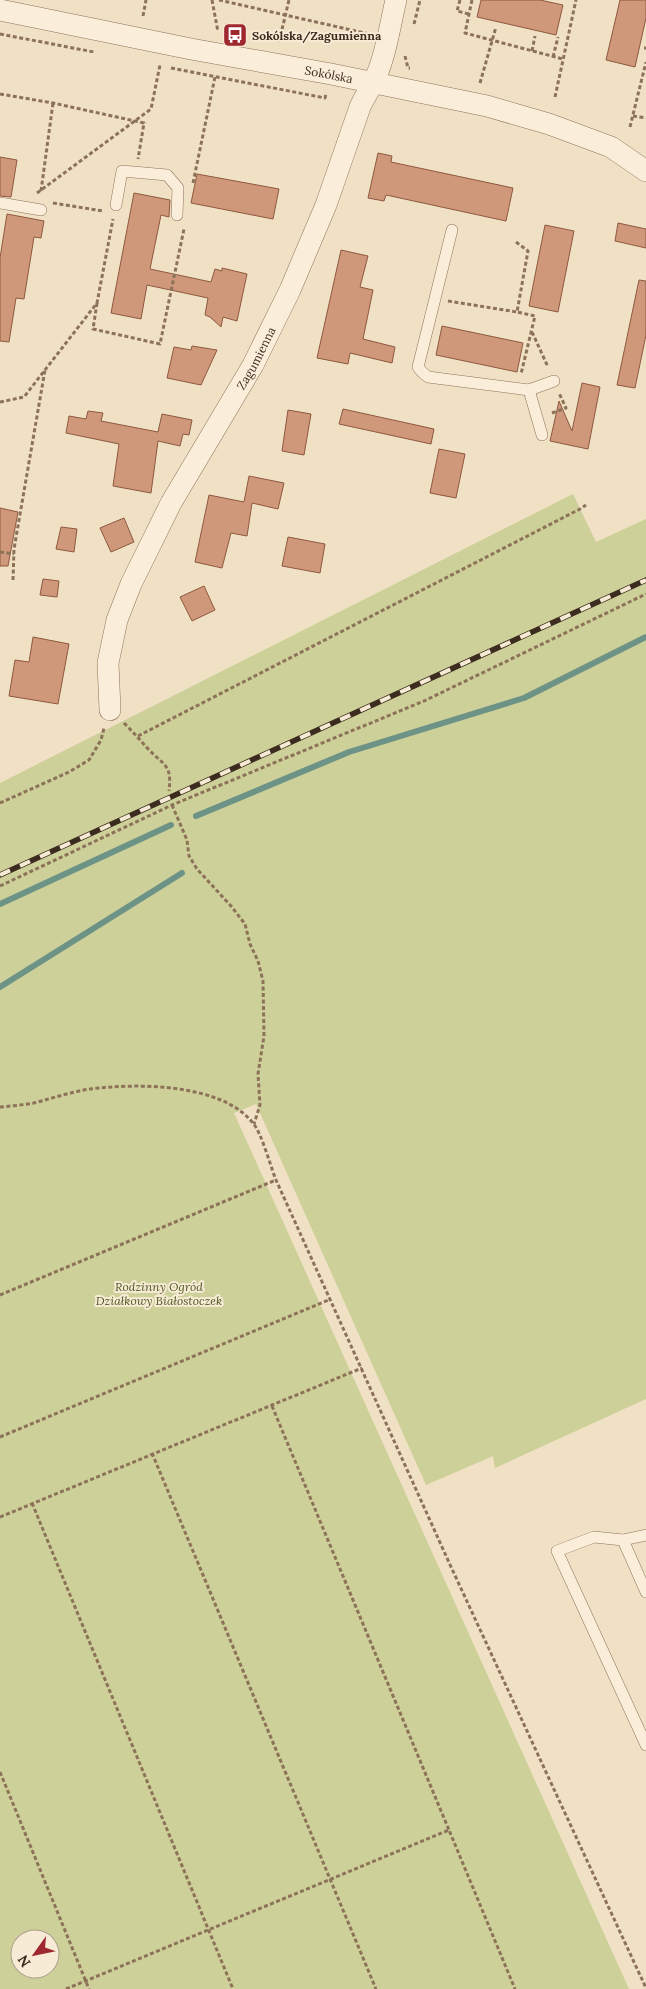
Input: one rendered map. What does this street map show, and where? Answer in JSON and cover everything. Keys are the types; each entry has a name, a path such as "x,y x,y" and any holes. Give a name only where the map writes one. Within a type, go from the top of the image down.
{"street":[{"name":"Zagumienna","path":"110,710 108,663 116,620 131,584 171,503 253,365 290,290 326,205 360,106 373,83 388,38 396,0"},
{"name":"Sokólska","path":"0,10 487,106 549,124 611,147 646,171"}],"lane":[{"path":"115,209 122,171 136,172 167,175 178,188 177,215"},
{"path":"0,203 45,206"},
{"path":"452,230 418,367 428,377 523,389 554,381"},
{"path":"523,389 542,436"},
{"path":"646,1535 623,1540 594,1537 557,1551 646,1745"},
{"path":"623,1540 646,1592"}],"path":[{"path":"143,16 146,0"},
{"path":"212,0 218,32"},
{"path":"218,0 409,44 406,55 408,68 420,71 416,91"},
{"path":"279,42 289,0"},
{"path":"413,27 420,0"},
{"path":"460,0 456,11 469,14"},
{"path":"472,0 465,33 563,59"},
{"path":"555,97 576,0"},
{"path":"480,83 496,27"},
{"path":"0,34 104,54"},
{"path":"532,51 535,36"},
{"path":"553,57 558,37"},
{"path":"630,127 646,62"},
{"path":"150,63 325,98"},
{"path":"35,195 151,109 160,65"},
{"path":"192,184 214,77"},
{"path":"0,94 53,103 144,123 136,172"},
{"path":"41,191 53,103"},
{"path":"632,116 646,118"},
{"path":"45,206 115,209 93,329 160,344 185,227"},
{"path":"516,242 528,251 517,312"},
{"path":"435,299 535,316 523,389"},
{"path":"0,402 24,397 97,303"},
{"path":"13,580 14,554 45,370"},
{"path":"169,791 170,778 166,764 138,736 580,510 586,505"},
{"path":"0,552 14,554"},
{"path":"0,886 172,805 424,701 646,594"},
{"path":"0,803 69,772 89,760 101,740 110,710"},
{"path":"172,805 187,840 189,856 197,869 245,924 263,980 264,1036 258,1074 260,1105 254,1124"},
{"path":"0,1107 31,1104 90,1089 152,1087 185,1090 217,1097 238,1108 254,1124 276,1180 452,1569 646,1988"},
{"path":"0,1295 276,1180"},
{"path":"0,1437 331,1299"},
{"path":"0,1517 362,1368"},
{"path":"272,1406 515,1989"},
{"path":"152,1453 376,1989"},
{"path":"32,1503 233,1989"},
{"path":"0,1772 89,1989"},
{"path":"66,1989 450,1830"}],"green space":[{"name":"Rodzinny Ogród Działkowy Białostoczek","path":"573,494 596,542 646,519 646,1399 495,1468 493,1456 426,1485 256,1104 234,1113 629,1989 0,1989 0,783"}],"building":[{"path":"481,0 540,0 563,5 556,35 477,17"},
{"path":"620,0 646,0 646,18 635,67 606,60"},
{"path":"378,153 392,156 391,162 513,188 506,221 386,195 384,201 368,198"},
{"path":"0,157 17,160 11,197 0,196"},
{"path":"197,174 279,189 273,219 191,203"},
{"path":"134,193 170,200 169,217 161,215 150,269 211,282 215,269 222,271 222,268 247,274 237,321 223,317 221,327 205,315 208,298 147,285 141,319 111,313"},
{"path":"7,214 44,221 41,238 34,237 24,299 16,298 9,342 0,341 0,258"},
{"path":"618,223 646,229 646,248 615,241"},
{"path":"545,225 574,231 558,312 529,306"},
{"path":"341,250 368,256 360,287 373,290 363,339 395,347 392,363 350,353 348,364 317,358"},
{"path":"639,280 646,281 646,335 635,388 617,385"},
{"path":"442,326 523,343 517,372 436,355"},
{"path":"192,346 217,350 201,385 167,378 174,347 191,350"},
{"path":"582,383 600,387 588,449 550,441 559,401 572,431"},
{"path":"343,409 434,429 431,444 339,424"},
{"path":"288,410 311,414 304,455 282,451"},
{"path":"88,411 103,413 101,421 158,432 162,414 192,420 189,435 183,434 180,446 158,441 151,493 113,486 119,444 66,433 69,416 86,419"},
{"path":"439,449 465,454 456,498 430,493"},
{"path":"249,476 284,483 278,509 252,503 247,536 231,533 222,568 195,562 209,495 244,502"},
{"path":"0,508 18,512 8,566 0,566"},
{"path":"124,518 134,542 111,552 100,528"},
{"path":"61,527 77,529 74,552 56,549"},
{"path":"288,537 325,544 320,573 282,566"},
{"path":"43,579 59,581 57,597 40,595"},
{"path":"204,586 215,610 192,621 180,597"},
{"path":"33,637 69,644 58,704 9,696 15,660 29,662"}],"waterway":[{"path":"196,816 349,752 524,698 646,637"},
{"path":"0,904 171,825"},
{"path":"0,987 182,873"}],"railway":[{"path":"0,875 646,580"}],"place":[{"name":"Sokólska/Zagumienna","path":"235,35"}]}
